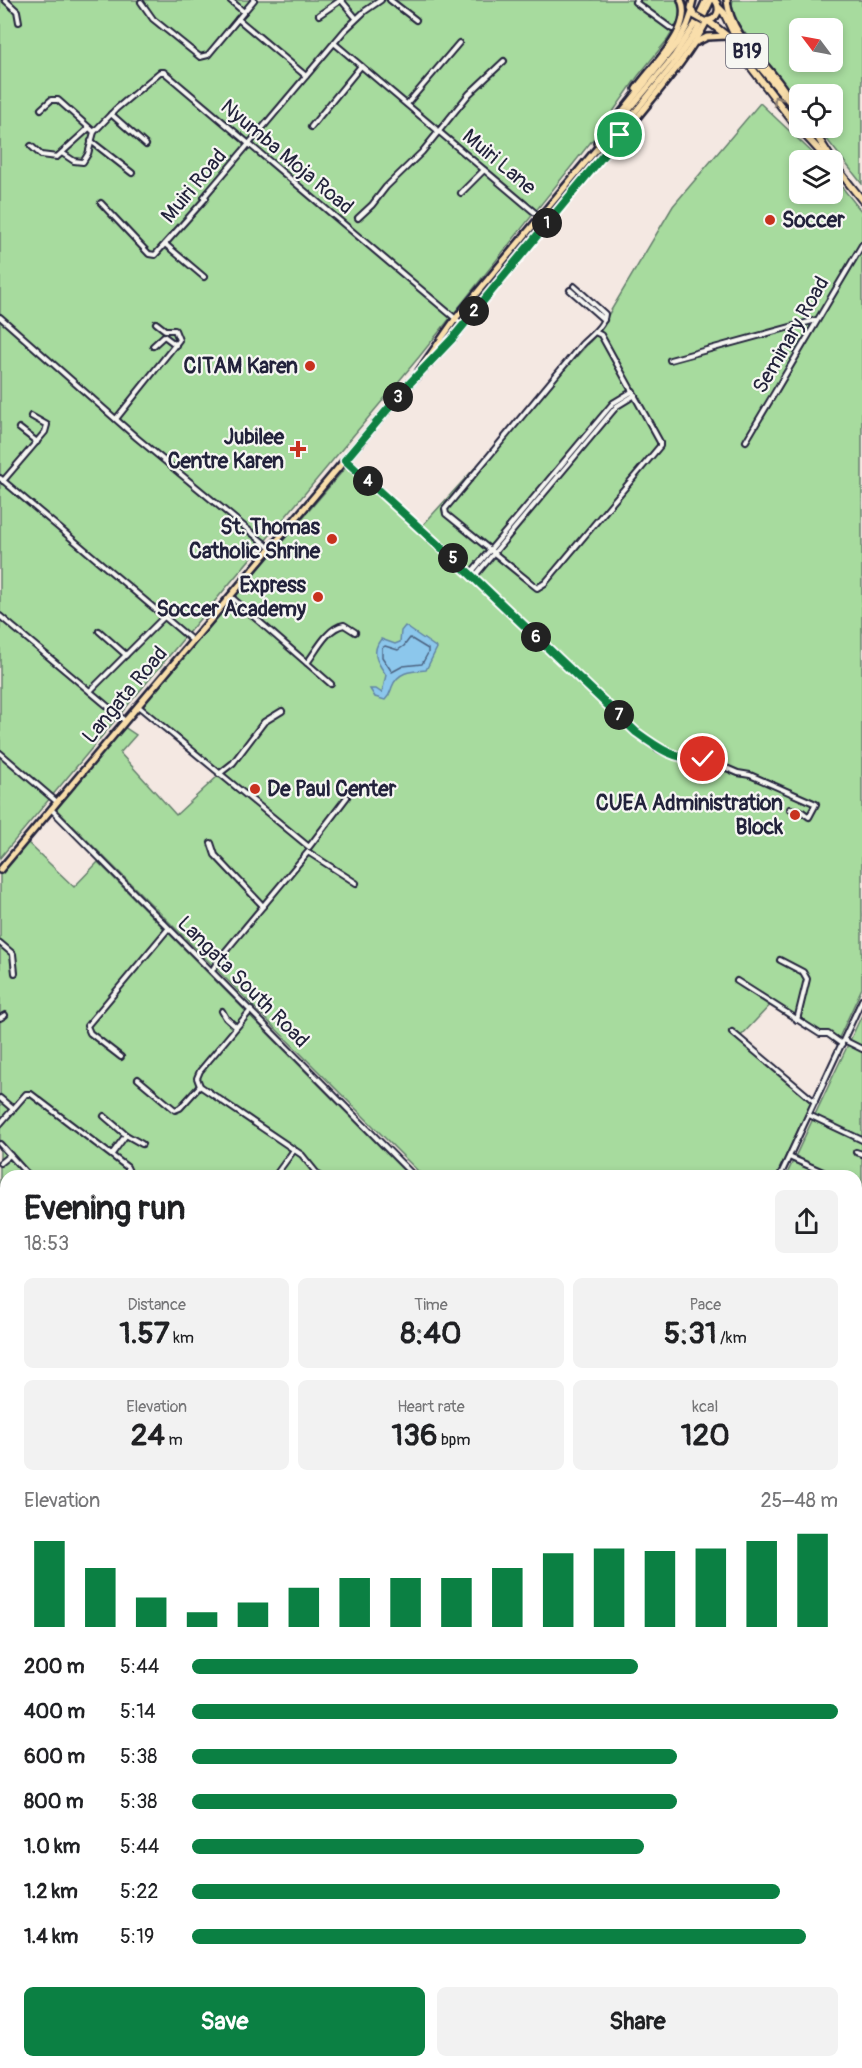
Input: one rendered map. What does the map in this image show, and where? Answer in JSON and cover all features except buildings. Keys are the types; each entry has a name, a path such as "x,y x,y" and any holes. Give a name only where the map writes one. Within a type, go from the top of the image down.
{"highway":[{"name":"B19","path":"717,2 736,38 789,102"},
{"name":"B19","path":"706,21 727,36 789,116"},
{"name":"B19","path":"807,138 819,150"},
{"name":"B19","path":"843,177 862,200"}],"main road":[{"path":"622,110 646,73 681,28 684,12 681,0"},
{"path":"595,151 598,142 622,110 678,42 687,26 693,0"},
{"name":"Langata Road","path":"415,377 456,318 674,56 695,24 706,0"},
{"path":"727,0 736,30 781,85 789,102"},
{"path":"617,136 628,129 694,44 706,21 716,16 717,2"},
{"name":"Langata Road","path":"0,870 415,377 463,325 617,136 691,40 717,2"},
{"path":"692,12 706,21"},
{"path":"694,44 706,36 727,36"}],"street":[{"path":"5,0 17,11 19,22"},
{"path":"230,0 244,12"},
{"path":"141,2 153,19 198,56 206,57 254,0"},
{"path":"320,15 341,0 356,18"},
{"name":"Muiri Road","path":"101,203 149,254 155,255 206,198 204,197 356,18 381,0"},
{"path":"390,0 416,20"},
{"path":"687,0 692,12"},
{"path":"635,1 672,29"},
{"path":"238,19 306,76"},
{"name":"Muiri Lane","path":"334,43 540,217"},
{"path":"407,104 459,43"},
{"name":"Muiri Lane","path":"358,218 422,152 469,94 504,61"},
{"path":"312,127 361,66"},
{"name":"Nyumba Moja Road","path":"94,132 136,91 162,71 463,325"},
{"path":"40,109 51,100 58,100 94,132 88,154 81,163 62,153"},
{"path":"111,114 146,144"},
{"path":"32,146 37,153 43,156 57,157 89,128"},
{"path":"91,141 132,173"},
{"path":"461,193 484,170"},
{"path":"165,244 204,277"},
{"name":"Seminary Road","path":"746,441 862,244"},
{"path":"574,286 605,314 604,320 445,508 446,514 536,587 542,587 546,583 660,447 660,442 634,393 601,335 595,332"},
{"path":"570,290 604,320"},
{"path":"0,317 182,476 270,548"},
{"path":"670,360 816,320"},
{"path":"116,418 179,340 176,331 165,330 156,323"},
{"path":"153,345 164,336 176,345"},
{"path":"472,576 617,406 634,393"},
{"path":"31,416 47,426 45,432 2,479 193,641"},
{"path":"19,428 37,442"},
{"path":"345,460 472,576 636,732 660,750 688,759 703,759 816,804 809,817 801,811 790,809"},
{"path":"230,596 332,684"},
{"path":"0,616 124,720"},
{"path":"90,691 164,617"},
{"path":"307,663 329,633 338,626 344,625 355,632"},
{"path":"99,631 126,655"},
{"path":"138,706 309,847 347,797"},
{"path":"219,774 233,763 264,722 282,711"},
{"path":"0,753 57,802"},
{"name":"Langata South Road","path":"51,809 408,1170"},
{"path":"211,843 215,855 263,906"},
{"path":"212,971 219,959 308,852 356,883"},
{"path":"121,1057 90,1033 87,1026 168,929"},
{"path":"0,943 13,954 15,973"},
{"path":"780,960 803,972 807,979 797,1020"},
{"path":"737,981 820,1034 829,1035 862,1049"},
{"path":"783,1170 862,1000"},
{"path":"251,1010 200,1071 197,1078 200,1086 303,1156 314,1170"},
{"path":"222,1011 236,1027"},
{"path":"0,1018 5,1015"},
{"path":"732,1032 815,1102"},
{"path":"138,1079 175,1110 180,1108 200,1086"},
{"path":"0,1124 26,1094 31,1094 112,1154 128,1170"},
{"path":"0,1098 13,1109"},
{"path":"809,1115 862,1140"},
{"path":"104,1116 126,1136 142,1144"},
{"path":"112,1154 126,1136"},
{"path":"0,1144 24,1170"},
{"path":"279,1170 294,1150"},
{"path":"856,1152 862,1154"},
{"path":"1,1162 10,1155"},
{"path":"789,1156 819,1170"}],"green space":[{"path":"0,0 686,0 677,24 668,39 638,76 598,133 419,357 0,858"},
{"path":"733,0 862,0 862,184 843,160 843,150 835,150 826,138 843,138 843,84 789,84 789,90 730,12"},
{"path":"760,103 789,131 789,138 797,138 809,150 789,150 789,204 843,204 843,188 862,212 862,988 837,1042 773,1002 739,1038 811,1103 779,1170 417,1170 55,808 121,725 136,735 120,753 176,815 220,774 140,708 347,466 421,527 597,334 673,206"},
{"path":"27,842 74,887 98,862 403,1170 0,1170 0,875"},
{"path":"862,1015 862,1170 789,1170"}],"water":[{"path":"405,626 437,648 426,670 402,675 395,682 385,700 375,697 370,689 376,689 382,693 386,675 376,658 378,644 381,639 395,644 400,642 401,631"}],"place":[{"name":"Soccer","path":"770,220"},
{"name":"CITAM Karen","path":"310,366"},
{"name":"Jubilee Centre Karen","path":"298,449"},
{"name":"St. Thomas Catholic Shrine","path":"332,539"},
{"name":"Express Soccer Academy","path":"318,597"},
{"name":"De Paul Center","path":"255,789"},
{"name":"CUEA Administration Block","path":"795,815"}],"route":[{"path":"620,135 452,339 415,377 345,460 470,574 636,732 660,750 688,759 703,759"}]}
